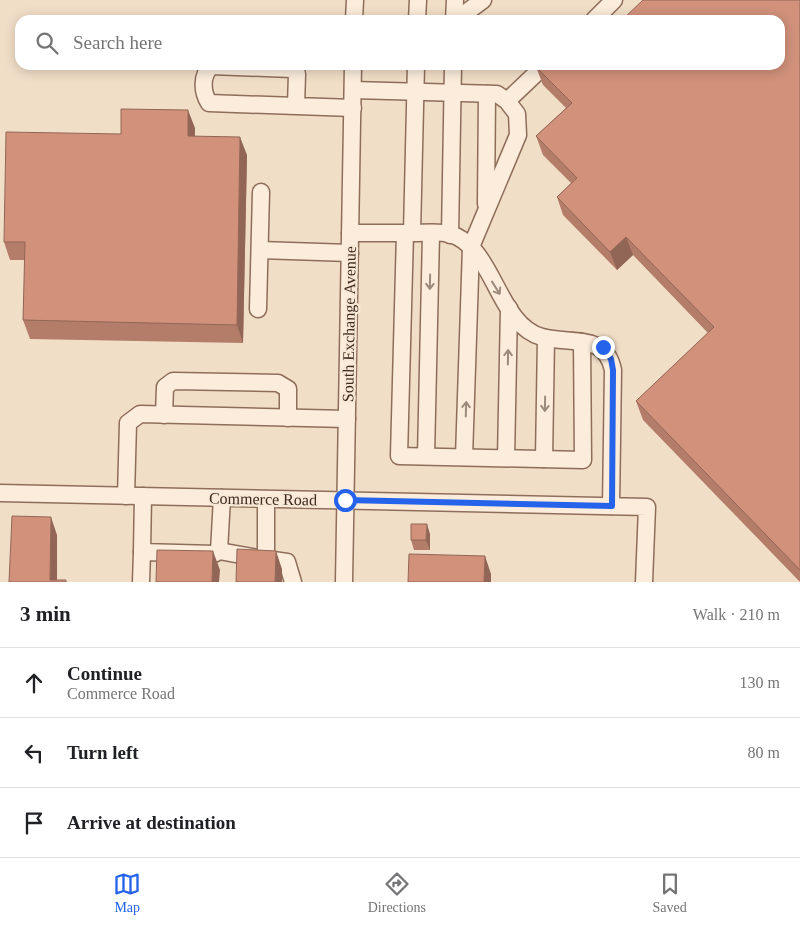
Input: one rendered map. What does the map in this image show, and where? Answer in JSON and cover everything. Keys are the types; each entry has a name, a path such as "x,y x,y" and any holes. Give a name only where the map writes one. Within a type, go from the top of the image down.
{"street":[{"path":"354,15 355,0"},
{"path":"418,0 418,15"},
{"path":"455,0 455,15"},
{"path":"462,15 484,0"},
{"path":"599,15 614,0"},
{"path":"207,70 205,72 203,95 209,103 353,108"},
{"path":"294,70 297,74 296,106"},
{"name":"South Exchange Avenue","path":"344,582 353,70"},
{"path":"416,70 399,456 583,460 582,342"},
{"path":"450,234 453,70"},
{"path":"508,102 540,70"},
{"path":"353,90 415,90 497,94 508,102 517,114 518,135 470,246 464,457"},
{"path":"486,212 487,94"},
{"path":"258,309 261,192"},
{"path":"350,233 450,234 470,246 519,323 538,336 558,341 592,342 603,347 611,359 613,370 612,506"},
{"path":"426,456 432,234"},
{"path":"260,250 350,253"},
{"path":"506,458 509,308"},
{"path":"544,459 546,338"},
{"path":"164,415 165,387 174,381 278,383 288,389 288,418"},
{"path":"126,496 128,423 140,414 347,419"},
{"name":"Commerce Road","path":"0,493 647,507 644,582"},
{"path":"141,582 143,496"},
{"path":"219,551 222,498"},
{"path":"266,499 266,559"},
{"path":"142,552 214,554 219,551 287,562 293,582"}],"building":[{"path":"643,0 800,0 800,570 636,401 714,327 626,237 610,252 557,197 577,178 536,136 572,103 539,70 785,70 785,15 627,15"},
{"path":"121,109 188,110 188,136 240,137 237,325 23,320 25,242 4,242 6,132 121,134"},
{"path":"12,516 51,517 50,580 66,580 66,582 9,582"},
{"path":"411,524 427,524 426,540 411,540"},
{"path":"237,549 276,551 275,582 236,582"},
{"path":"157,550 213,551 212,582 156,582"},
{"path":"409,554 485,556 484,582 408,582"}],"route":[{"path":"345,500 612,506 613,370 611,359 603,347"}]}
